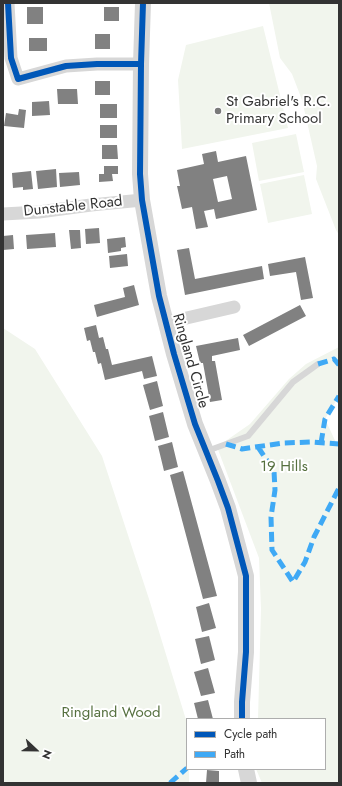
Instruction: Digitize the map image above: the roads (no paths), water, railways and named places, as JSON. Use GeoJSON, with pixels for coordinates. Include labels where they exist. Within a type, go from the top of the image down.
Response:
{"type":"FeatureCollection","features":[{"type":"Feature","properties":{"kind":"street"},"geometry":{"type":"LineString","coordinates":[[8,3],[11,58],[18,79],[66,66],[141,64]]}},
{"type":"Feature","properties":{"kind":"street","name":"Ringland Circle"},"geometry":{"type":"LineString","coordinates":[[143,3],[140,174],[142,200],[156,282],[165,323],[195,424],[228,508],[246,576],[246,652],[242,718]]}},
{"type":"Feature","properties":{"kind":"street","name":"Dunstable Road"},"geometry":{"type":"LineString","coordinates":[[3,214],[39,212],[142,200]]}},
{"type":"Feature","properties":{"kind":"street"},"geometry":{"type":"LineString","coordinates":[[165,323],[234,307]]}},
{"type":"Feature","properties":{"kind":"street"},"geometry":{"type":"LineString","coordinates":[[246,770],[249,783]]}},
{"type":"Feature","properties":{"kind":"lane"},"geometry":{"type":"LineString","coordinates":[[206,451],[248,436],[293,382],[318,364]]}},
{"type":"Feature","properties":{"kind":"place","name":"St Gabriel's R.C. Primary School"},"geometry":{"type":"Point","coordinates":[218,111]}},
{"type":"Feature","properties":{"kind":"park label","name":"19 Hills"},"geometry":{"type":"Point","coordinates":[284,467]}},
{"type":"Feature","properties":{"kind":"park label","name":"Ringland Wood"},"geometry":{"type":"Point","coordinates":[111,713]}}]}
